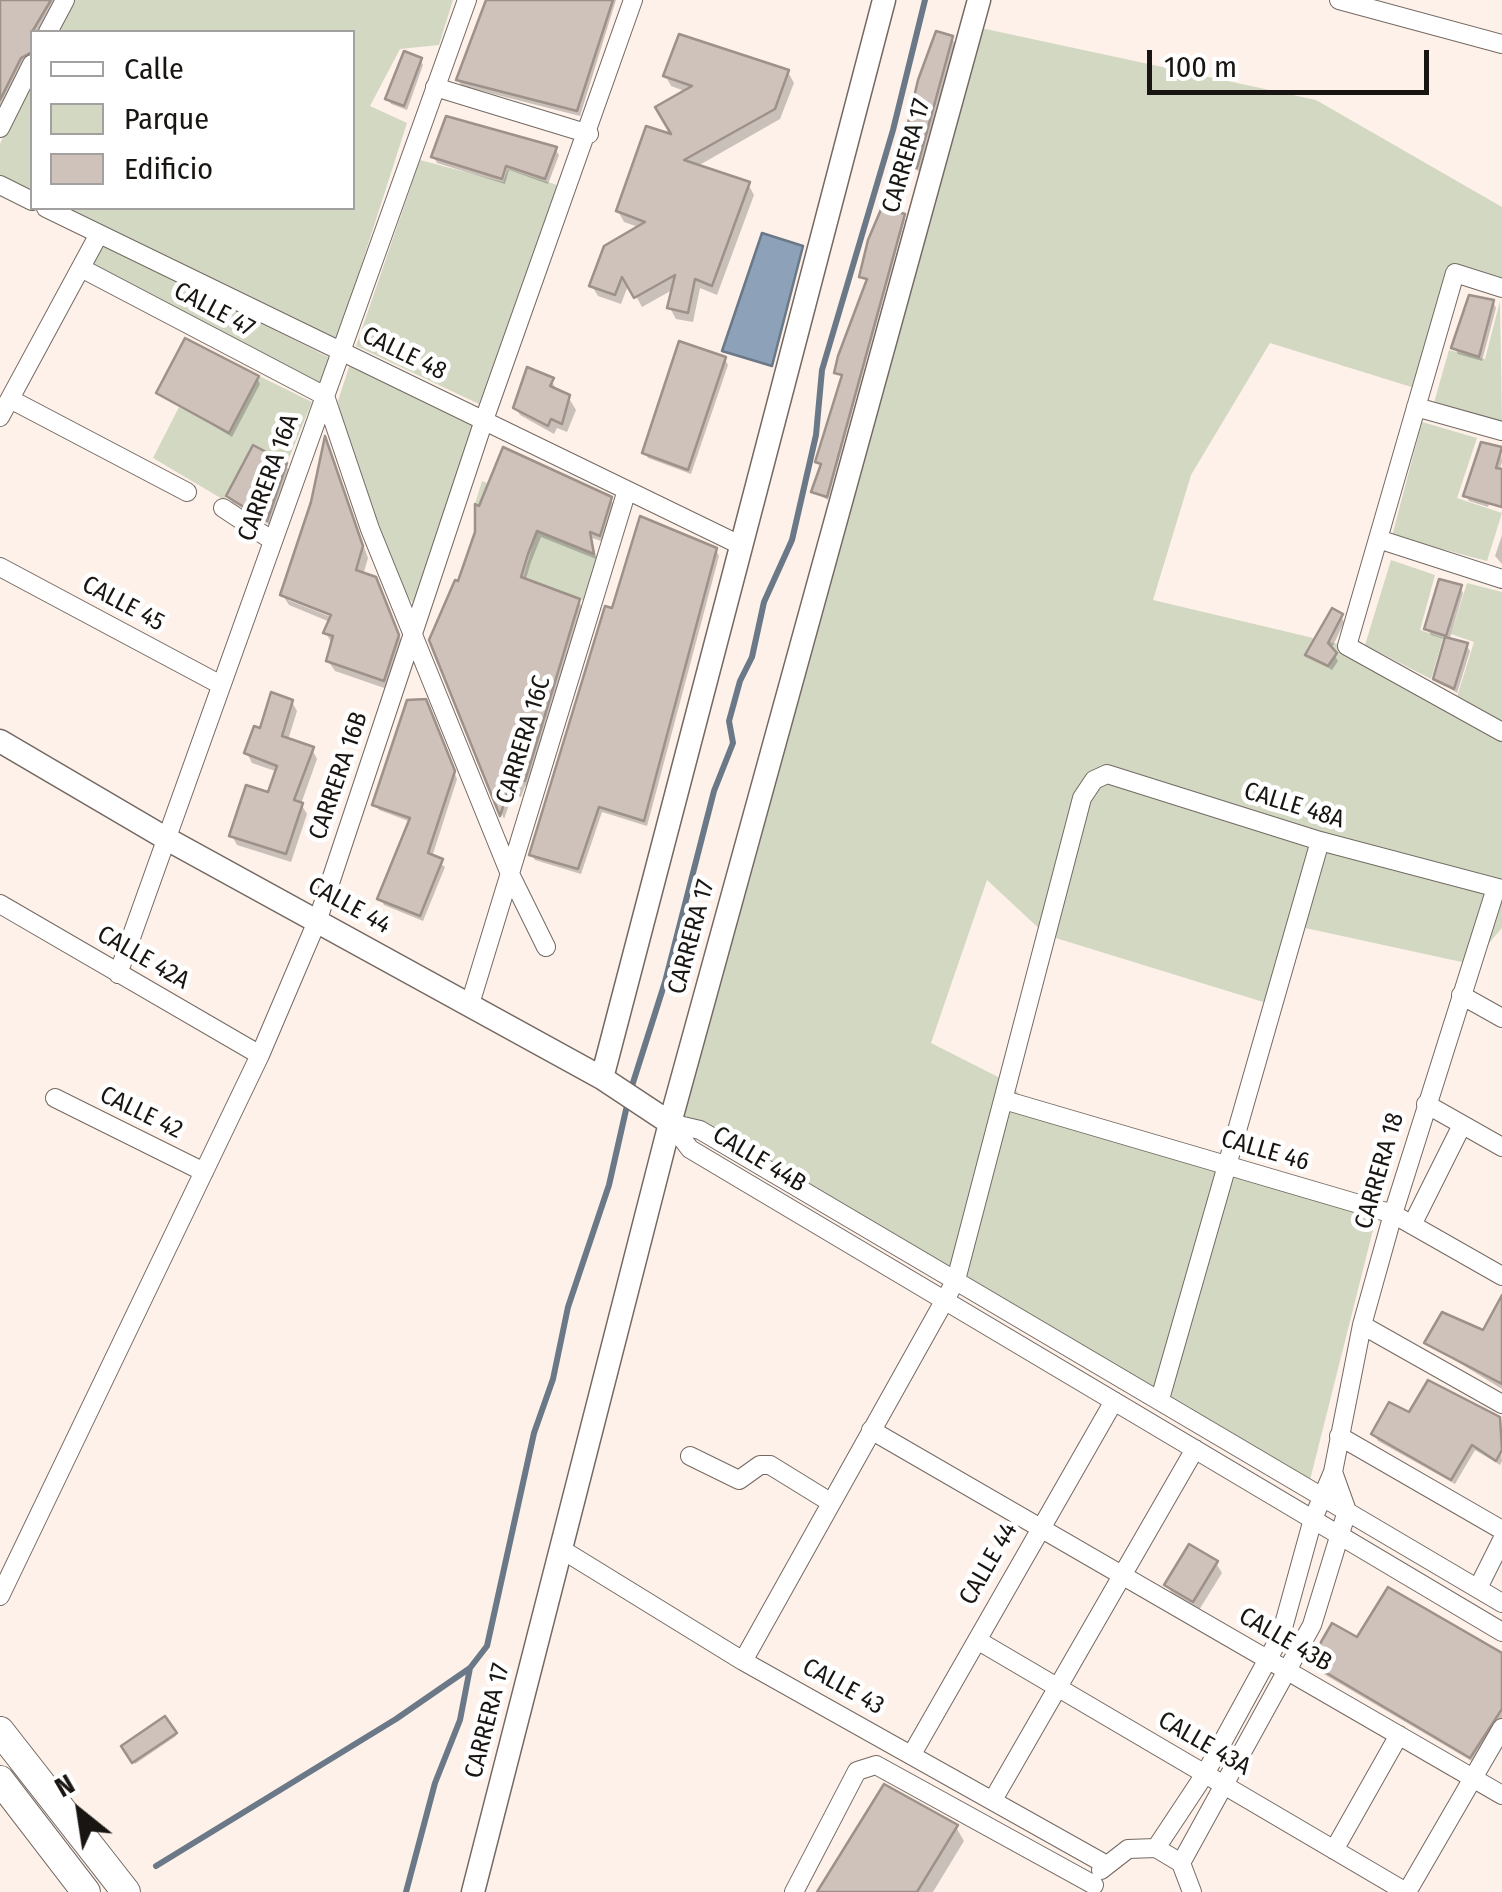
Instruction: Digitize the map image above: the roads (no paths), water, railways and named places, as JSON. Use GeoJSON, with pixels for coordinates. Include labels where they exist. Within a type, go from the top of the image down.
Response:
{"type":"FeatureCollection","features":[{"type":"Feature","properties":{"kind":"main road"},"geometry":{"type":"LineString","coordinates":[[0,1731],[126,1892]]}},
{"type":"Feature","properties":{"kind":"main road"},"geometry":{"type":"LineString","coordinates":[[0,1780],[74,1888]]}},
{"type":"Feature","properties":{"kind":"street"},"geometry":{"type":"LineString","coordinates":[[49,30],[64,0]]}},
{"type":"Feature","properties":{"kind":"street","name":"CARRERA 16A"},"geometry":{"type":"LineString","coordinates":[[118,974],[466,0]]}},
{"type":"Feature","properties":{"kind":"street","name":"CARRERA 16B"},"geometry":{"type":"LineString","coordinates":[[0,1596],[260,1055],[318,919],[484,420],[634,0]]}},
{"type":"Feature","properties":{"kind":"street","name":"CARRERA 17"},"geometry":{"type":"LineString","coordinates":[[606,1080],[740,545],[884,0]]}},
{"type":"Feature","properties":{"kind":"street","name":"CARRERA 17"},"geometry":{"type":"LineString","coordinates":[[472,1892],[670,1123],[979,0]]}},
{"type":"Feature","properties":{"kind":"street"},"geometry":{"type":"LineString","coordinates":[[1339,0],[1502,44]]}},
{"type":"Feature","properties":{"kind":"street"},"geometry":{"type":"LineString","coordinates":[[0,128],[30,68]]}},
{"type":"Feature","properties":{"kind":"street"},"geometry":{"type":"LineString","coordinates":[[436,86],[589,134]]}},
{"type":"Feature","properties":{"kind":"street"},"geometry":{"type":"LineString","coordinates":[[0,185],[30,200]]}},
{"type":"Feature","properties":{"kind":"street","name":"CALLE 48"},"geometry":{"type":"LineString","coordinates":[[50,210],[740,545]]}},
{"type":"Feature","properties":{"kind":"street"},"geometry":{"type":"LineString","coordinates":[[0,417],[99,234]]}},
{"type":"Feature","properties":{"kind":"street","name":"CALLE 47"},"geometry":{"type":"LineString","coordinates":[[81,268],[325,396]]}},
{"type":"Feature","properties":{"kind":"street"},"geometry":{"type":"LineString","coordinates":[[1502,288],[1454,273],[1346,646],[1502,732]]}},
{"type":"Feature","properties":{"kind":"street"},"geometry":{"type":"LineString","coordinates":[[325,396],[341,455],[510,874],[546,947]]}},
{"type":"Feature","properties":{"kind":"street"},"geometry":{"type":"LineString","coordinates":[[10,399],[187,492]]}},
{"type":"Feature","properties":{"kind":"street"},"geometry":{"type":"LineString","coordinates":[[1416,407],[1502,431]]}},
{"type":"Feature","properties":{"kind":"street","name":"CARRERA 16C"},"geometry":{"type":"LineString","coordinates":[[470,1004],[627,490]]}},
{"type":"Feature","properties":{"kind":"street"},"geometry":{"type":"LineString","coordinates":[[223,508],[273,542]]}},
{"type":"Feature","properties":{"kind":"street"},"geometry":{"type":"LineString","coordinates":[[1378,539],[1502,579]]}},
{"type":"Feature","properties":{"kind":"street","name":"CALLE 45"},"geometry":{"type":"LineString","coordinates":[[0,567],[222,685]]}},
{"type":"Feature","properties":{"kind":"street","name":"CALLE 44"},"geometry":{"type":"LineString","coordinates":[[0,741],[166,838],[606,1080],[670,1123]]}},
{"type":"Feature","properties":{"kind":"street","name":"CALLE 48A"},"geometry":{"type":"LineString","coordinates":[[1004,1100],[1082,798],[1094,780],[1108,774],[1320,840],[1499,889]]}},
{"type":"Feature","properties":{"kind":"street"},"geometry":{"type":"LineString","coordinates":[[488,816],[524,827]]}},
{"type":"Feature","properties":{"kind":"street"},"geometry":{"type":"LineString","coordinates":[[1160,1399],[1320,840]]}},
{"type":"Feature","properties":{"kind":"street","name":"CARRERA 18"},"geometry":{"type":"LineString","coordinates":[[1156,1848],[1205,1774],[1270,1660],[1299,1578],[1321,1496],[1333,1472],[1362,1324],[1393,1214],[1461,995],[1499,889]]}},
{"type":"Feature","properties":{"kind":"street","name":"CALLE 42A"},"geometry":{"type":"LineString","coordinates":[[0,904],[260,1055]]}},
{"type":"Feature","properties":{"kind":"street"},"geometry":{"type":"LineString","coordinates":[[1461,995],[1502,1018]]}},
{"type":"Feature","properties":{"kind":"street","name":"CALLE 42"},"geometry":{"type":"LineString","coordinates":[[55,1098],[204,1172]]}},
{"type":"Feature","properties":{"kind":"street"},"geometry":{"type":"LineString","coordinates":[[743,1661],[956,1280],[1004,1100]]}},
{"type":"Feature","properties":{"kind":"street","name":"CALLE 46"},"geometry":{"type":"LineString","coordinates":[[1004,1100],[1393,1214],[1502,1276]]}},
{"type":"Feature","properties":{"kind":"street"},"geometry":{"type":"LineString","coordinates":[[1426,1104],[1502,1147]]}},
{"type":"Feature","properties":{"kind":"street","name":"CALLE 44B"},"geometry":{"type":"LineString","coordinates":[[670,1123],[700,1130],[1502,1603]]}},
{"type":"Feature","properties":{"kind":"street","name":"CALLE 44B"},"geometry":{"type":"LineString","coordinates":[[670,1123],[690,1149],[1502,1632]]}},
{"type":"Feature","properties":{"kind":"street"},"geometry":{"type":"LineString","coordinates":[[1412,1225],[1462,1125]]}},
{"type":"Feature","properties":{"kind":"street"},"geometry":{"type":"LineString","coordinates":[[724,1169],[734,1150]]}},
{"type":"Feature","properties":{"kind":"street"},"geometry":{"type":"LineString","coordinates":[[1362,1324],[1502,1404]]}},
{"type":"Feature","properties":{"kind":"street","name":"CALLE 44"},"geometry":{"type":"LineString","coordinates":[[912,1754],[1114,1401]]}},
{"type":"Feature","properties":{"kind":"street","name":"CALLE 43B"},"geometry":{"type":"LineString","coordinates":[[871,1430],[1502,1795]]}},
{"type":"Feature","properties":{"kind":"street"},"geometry":{"type":"LineString","coordinates":[[1340,1436],[1502,1530]]}},
{"type":"Feature","properties":{"kind":"street"},"geometry":{"type":"LineString","coordinates":[[994,1798],[1195,1449]]}},
{"type":"Feature","properties":{"kind":"street"},"geometry":{"type":"LineString","coordinates":[[690,1456],[740,1480],[760,1465],[770,1465],[830,1502]]}},
{"type":"Feature","properties":{"kind":"street"},"geometry":{"type":"LineString","coordinates":[[1181,1863],[1312,1625],[1347,1511],[1333,1472]]}},
{"type":"Feature","properties":{"kind":"street"},"geometry":{"type":"LineString","coordinates":[[1478,1588],[1502,1540]]}},
{"type":"Feature","properties":{"kind":"street","name":"CALLE 43"},"geometry":{"type":"LineString","coordinates":[[561,1549],[743,1661],[994,1798],[1105,1864]]}},
{"type":"Feature","properties":{"kind":"street","name":"CALLE 43A"},"geometry":{"type":"LineString","coordinates":[[977,1640],[1406,1892]]}},
{"type":"Feature","properties":{"kind":"street"},"geometry":{"type":"LineString","coordinates":[[1406,1892],[1502,1728]]}},
{"type":"Feature","properties":{"kind":"street"},"geometry":{"type":"LineString","coordinates":[[1334,1850],[1399,1735]]}},
{"type":"Feature","properties":{"kind":"street"},"geometry":{"type":"LineString","coordinates":[[794,1892],[858,1772],[876,1765],[1094,1889],[1105,1864],[1128,1848],[1156,1848],[1181,1863],[1192,1892]]}},
{"type":"Feature","properties":{"kind":"water"},"geometry":{"type":"Polygon","coordinates":[[[762,233],[803,246],[772,366],[722,351],[762,233]]]}},
{"type":"Feature","properties":{"kind":"waterway"},"geometry":{"type":"LineString","coordinates":[[631,1089],[665,982],[714,791],[733,743],[729,721],[740,681],[752,657],[764,602],[792,540],[816,435],[822,370],[893,130],[925,0]]}},
{"type":"Feature","properties":{"kind":"waterway"},"geometry":{"type":"LineString","coordinates":[[156,1866],[396,1719],[470,1668],[487,1646],[534,1433],[553,1379],[568,1307],[609,1185],[628,1101]]}},
{"type":"Feature","properties":{"kind":"waterway"},"geometry":{"type":"LineString","coordinates":[[406,1892],[435,1783],[460,1720],[470,1668]]}}]}
